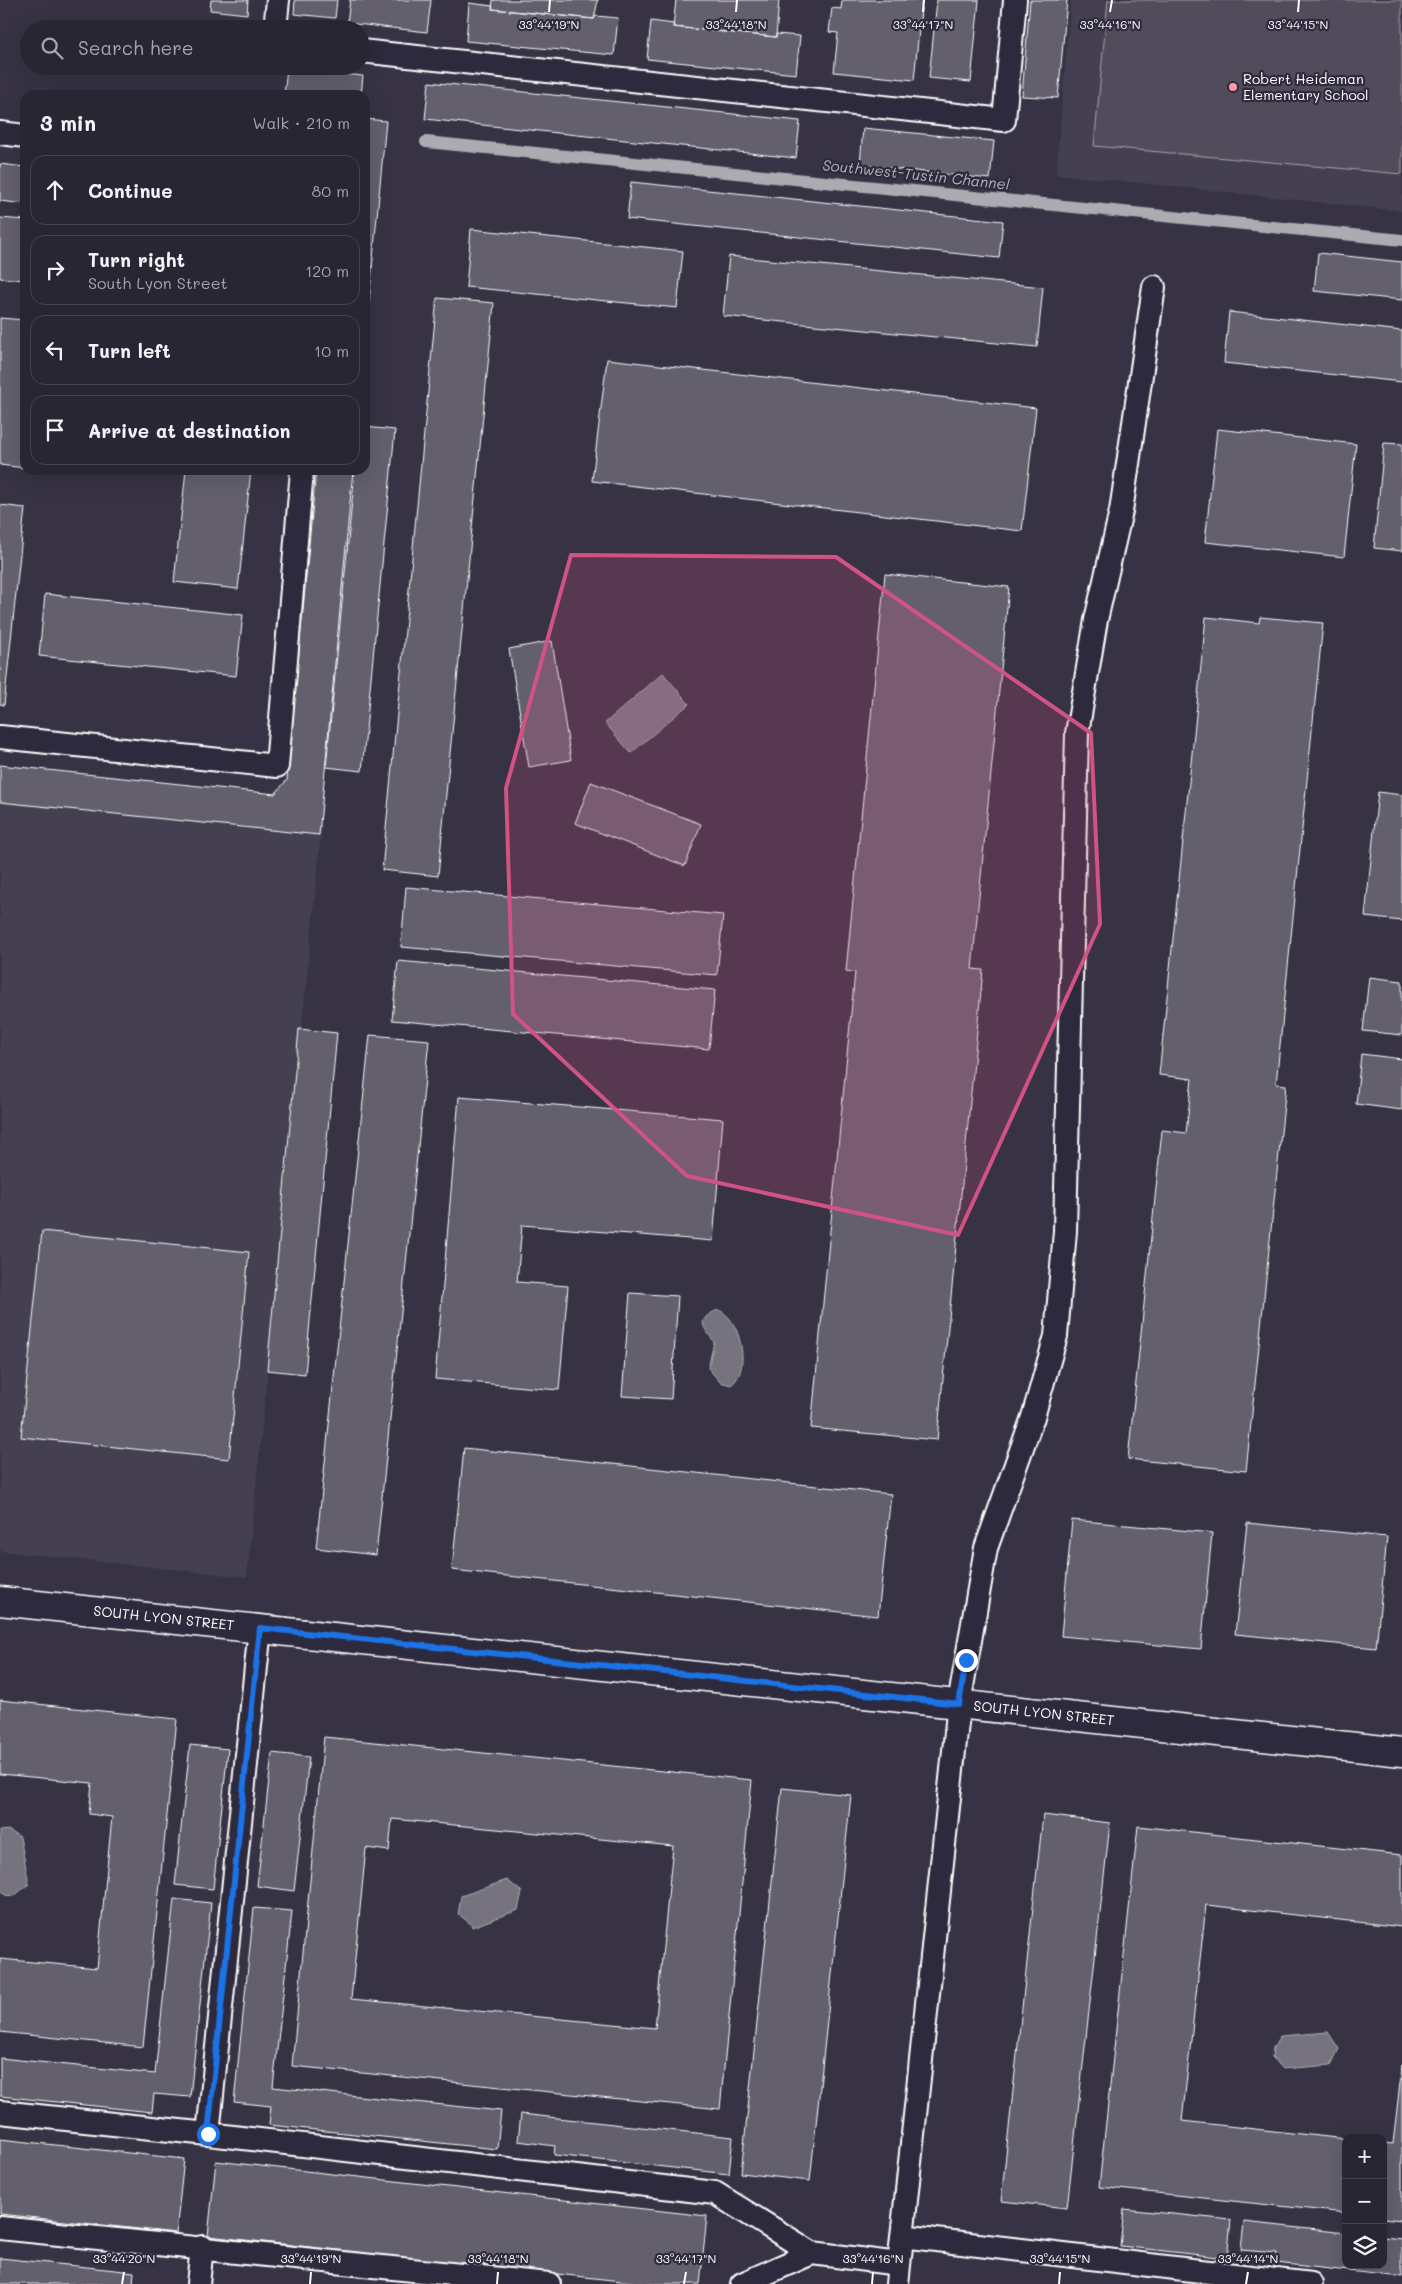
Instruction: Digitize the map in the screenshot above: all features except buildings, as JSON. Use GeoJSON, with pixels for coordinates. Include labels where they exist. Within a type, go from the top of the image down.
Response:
{"type":"FeatureCollection","features":[{"type":"Feature","properties":{"kind":"street","name":"SOUTH LYON STREET"},"geometry":{"type":"LineString","coordinates":[[0,1601],[1402,1752]]}},
{"type":"Feature","properties":{"kind":"lane"},"geometry":{"type":"LineString","coordinates":[[276,20],[278,0]]}},
{"type":"Feature","properties":{"kind":"lane"},"geometry":{"type":"LineString","coordinates":[[370,52],[1004,120],[1015,0]]}},
{"type":"Feature","properties":{"kind":"lane"},"geometry":{"type":"LineString","coordinates":[[0,133],[20,135]]}},
{"type":"Feature","properties":{"kind":"lane"},"geometry":{"type":"LineString","coordinates":[[0,2112],[208,2134],[715,2193],[812,2253],[898,2274],[959,1704],[986,1548],[1033,1418],[1056,1336],[1065,1231],[1077,733],[1096,620],[1121,511],[1154,287]]}},
{"type":"Feature","properties":{"kind":"lane"},"geometry":{"type":"LineString","coordinates":[[0,737],[277,766],[302,475]]}},
{"type":"Feature","properties":{"kind":"lane"},"geometry":{"type":"LineString","coordinates":[[208,2134],[260,1628]]}},
{"type":"Feature","properties":{"kind":"lane"},"geometry":{"type":"LineString","coordinates":[[0,2228],[202,2247],[549,2284]]}},
{"type":"Feature","properties":{"kind":"lane"},"geometry":{"type":"LineString","coordinates":[[902,2236],[1312,2284]]}},
{"type":"Feature","properties":{"kind":"lane"},"geometry":{"type":"LineString","coordinates":[[198,2284],[202,2247]]}},
{"type":"Feature","properties":{"kind":"lane"},"geometry":{"type":"LineString","coordinates":[[742,2284],[812,2253]]}},
{"type":"Feature","properties":{"kind":"highlighted area"},"geometry":{"type":"Polygon","coordinates":[[[571,555],[836,557],[1091,733],[1100,924],[958,1235],[687,1176],[513,1014],[506,788],[571,555]]]}},
{"type":"Feature","properties":{"kind":"shaded area","name":"Robert Heideman Elementary School"},"geometry":{"type":"Polygon","coordinates":[[[1071,0],[1402,0],[1402,211],[1056,174],[1071,0]]]}},
{"type":"Feature","properties":{"kind":"shaded area","name":"Robert Heideman Elementary School"},"geometry":{"type":"Polygon","coordinates":[[[1108,0],[1402,0],[1402,174],[1094,146],[1108,0]]]}},
{"type":"Feature","properties":{"kind":"shaded area"},"geometry":{"type":"Polygon","coordinates":[[[663,673],[689,704],[631,753],[605,723],[663,673]]]}},
{"type":"Feature","properties":{"kind":"shaded area"},"geometry":{"type":"Polygon","coordinates":[[[0,791],[322,825],[247,1577],[0,1551],[0,791]]]}},
{"type":"Feature","properties":{"kind":"shaded area"},"geometry":{"type":"Polygon","coordinates":[[[718,1310],[725,1314],[732,1322],[741,1344],[741,1368],[738,1378],[731,1385],[720,1382],[708,1368],[714,1342],[703,1324],[706,1317],[718,1310]]]}},
{"type":"Feature","properties":{"kind":"shaded area"},"geometry":{"type":"Polygon","coordinates":[[[8,1830],[20,1837],[29,1884],[14,1896],[5,1895],[0,1890],[0,1831],[8,1830]]]}},
{"type":"Feature","properties":{"kind":"shaded area"},"geometry":{"type":"Polygon","coordinates":[[[507,1880],[522,1892],[518,1910],[472,1927],[471,1924],[458,1914],[461,1896],[507,1880]]]}},
{"type":"Feature","properties":{"kind":"shaded area"},"geometry":{"type":"Polygon","coordinates":[[[1328,2032],[1339,2049],[1331,2065],[1283,2069],[1272,2057],[1273,2047],[1280,2036],[1328,2032]]]}},
{"type":"Feature","properties":{"kind":"waterway","name":"Southwest-Tustin Channel"},"geometry":{"type":"LineString","coordinates":[[426,142],[1402,240]]}},
{"type":"Feature","properties":{"kind":"place","name":"Robert Heideman Elementary School"},"geometry":{"type":"Point","coordinates":[1233,87]}},
{"type":"Feature","properties":{"kind":"route"},"geometry":{"type":"LineString","coordinates":[[208,2134],[260,1628],[959,1704],[966,1660]]}}]}
